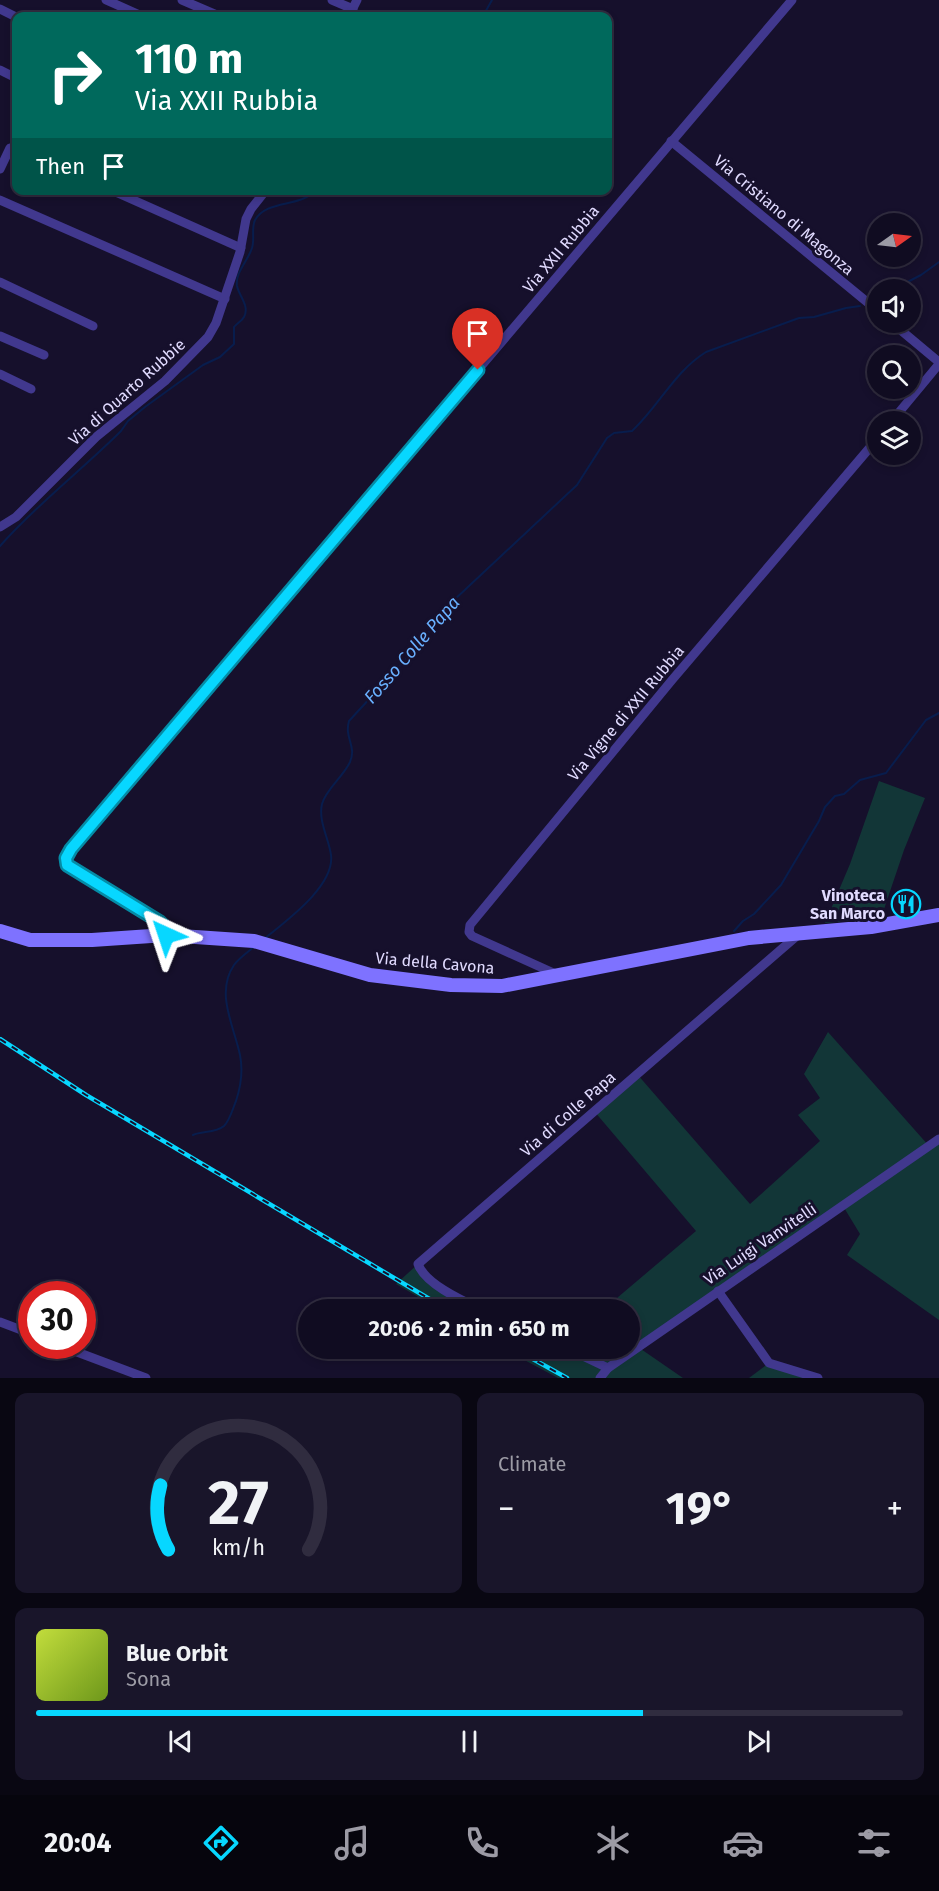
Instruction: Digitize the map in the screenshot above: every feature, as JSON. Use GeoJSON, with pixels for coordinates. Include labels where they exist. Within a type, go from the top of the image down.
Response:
{"type":"FeatureCollection","features":[{"type":"Feature","properties":{"kind":"main road","name":"Via della Cavona"},"geometry":{"type":"LineString","coordinates":[[0,931],[30,940],[67,941],[166,935],[260,942],[370,975],[452,985],[502,986],[749,938],[871,927],[939,915]]}},
{"type":"Feature","properties":{"kind":"street"},"geometry":{"type":"LineString","coordinates":[[106,0],[133,12]]}},
{"type":"Feature","properties":{"kind":"street"},"geometry":{"type":"LineString","coordinates":[[182,0],[210,12]]}},
{"type":"Feature","properties":{"kind":"street"},"geometry":{"type":"LineString","coordinates":[[332,0],[353,8]]}},
{"type":"Feature","properties":{"kind":"street","name":"Via XXII Rubbia"},"geometry":{"type":"LineString","coordinates":[[166,935],[165,927],[160,922],[67,865],[66,858],[71,849],[792,0]]}},
{"type":"Feature","properties":{"kind":"street","name":"Via Cristiano di Magonza"},"geometry":{"type":"LineString","coordinates":[[671,141],[867,302]]}},
{"type":"Feature","properties":{"kind":"street"},"geometry":{"type":"LineString","coordinates":[[0,169],[12,151]]}},
{"type":"Feature","properties":{"kind":"street"},"geometry":{"type":"LineString","coordinates":[[122,195],[241,248]]}},
{"type":"Feature","properties":{"kind":"street","name":"Via di Quarto Rubbie"},"geometry":{"type":"LineString","coordinates":[[0,527],[16,517],[96,437],[159,387],[202,344],[215,326],[225,298],[241,248],[248,214],[262,195]]}},
{"type":"Feature","properties":{"kind":"street"},"geometry":{"type":"LineString","coordinates":[[0,200],[225,298]]}},
{"type":"Feature","properties":{"kind":"street"},"geometry":{"type":"LineString","coordinates":[[0,282],[93,326]]}},
{"type":"Feature","properties":{"kind":"street"},"geometry":{"type":"LineString","coordinates":[[900,411],[939,363],[904,333]]}},
{"type":"Feature","properties":{"kind":"street"},"geometry":{"type":"LineString","coordinates":[[0,336],[44,356]]}},
{"type":"Feature","properties":{"kind":"street"},"geometry":{"type":"LineString","coordinates":[[0,374],[31,389]]}},
{"type":"Feature","properties":{"kind":"street","name":"Via Vigne di XXII Rubbia"},"geometry":{"type":"LineString","coordinates":[[560,976],[472,936],[469,932],[470,925],[672,680],[867,451]]}},
{"type":"Feature","properties":{"kind":"street","name":"Via di Colle Papa"},"geometry":{"type":"LineString","coordinates":[[459,1299],[449,1294],[422,1272],[418,1264],[799,934]]}},
{"type":"Feature","properties":{"kind":"street","name":"Via Luigi Vanvitelli"},"geometry":{"type":"LineString","coordinates":[[600,1378],[608,1368],[939,1139]]}},
{"type":"Feature","properties":{"kind":"street"},"geometry":{"type":"LineString","coordinates":[[718,1291],[769,1363],[818,1378]]}},
{"type":"Feature","properties":{"kind":"street"},"geometry":{"type":"LineString","coordinates":[[0,1322],[18,1329]]}},
{"type":"Feature","properties":{"kind":"street"},"geometry":{"type":"LineString","coordinates":[[96,1359],[146,1378]]}},
{"type":"Feature","properties":{"kind":"street"},"geometry":{"type":"LineString","coordinates":[[589,1359],[608,1368]]}},
{"type":"Feature","properties":{"kind":"green space"},"geometry":{"type":"Polygon","coordinates":[[[879,781],[925,798],[904,850],[881,918],[825,923],[850,864],[879,781]]]}},
{"type":"Feature","properties":{"kind":"green space"},"geometry":{"type":"Polygon","coordinates":[[[828,1032],[929,1146],[939,1139],[939,1320],[847,1255],[860,1234],[843,1206],[640,1346],[640,1299],[616,1299],[696,1231],[594,1111],[637,1074],[750,1204],[820,1141],[798,1115],[820,1098],[804,1074],[828,1032]]]}},
{"type":"Feature","properties":{"kind":"green space"},"geometry":{"type":"Polygon","coordinates":[[[418,1264],[449,1294],[460,1299],[422,1299],[396,1284],[418,1264]]]}},
{"type":"Feature","properties":{"kind":"green space"},"geometry":{"type":"Polygon","coordinates":[[[640,1348],[683,1378],[558,1378],[523,1359],[640,1359],[640,1348]]]}},
{"type":"Feature","properties":{"kind":"green space"},"geometry":{"type":"Polygon","coordinates":[[[769,1363],[818,1378],[749,1378],[769,1363]]]}},
{"type":"Feature","properties":{"kind":"waterway"},"geometry":{"type":"LineString","coordinates":[[485,12],[492,0]]}},
{"type":"Feature","properties":{"kind":"waterway"},"geometry":{"type":"LineString","coordinates":[[0,546],[121,431],[128,421],[203,365],[220,357],[234,344],[234,327],[246,313],[237,281],[252,248],[255,220],[267,209],[310,195]]}},
{"type":"Feature","properties":{"kind":"waterway","name":"Fosso Colle Papa"},"geometry":{"type":"LineString","coordinates":[[913,279],[939,262]]}},
{"type":"Feature","properties":{"kind":"waterway","name":"Fosso Colle Papa"},"geometry":{"type":"LineString","coordinates":[[264,939],[307,902],[325,879],[330,867],[331,855],[321,810],[327,793],[343,773],[352,756],[348,732],[349,721],[418,646],[453,601],[577,485],[607,438],[614,433],[632,431],[685,369],[706,352],[799,318],[814,317],[860,306]]}},
{"type":"Feature","properties":{"kind":"waterway"},"geometry":{"type":"LineString","coordinates":[[734,931],[754,914],[781,885],[825,807],[835,796],[844,794],[860,780],[886,773],[926,720],[939,713]]}},
{"type":"Feature","properties":{"kind":"waterway","name":"Fosso Colle Papa"},"geometry":{"type":"LineString","coordinates":[[193,1135],[217,1130],[224,1126],[236,1101],[241,1078],[241,1061],[228,1010],[226,987],[234,965],[255,946]]}},
{"type":"Feature","properties":{"kind":"railway"},"geometry":{"type":"LineString","coordinates":[[0,1039],[86,1095],[429,1299]]}},
{"type":"Feature","properties":{"kind":"railway"},"geometry":{"type":"LineString","coordinates":[[533,1359],[567,1378]]}},
{"type":"Feature","properties":{"kind":"place","name":"Vinoteca San Marco"},"geometry":{"type":"Point","coordinates":[906,904]}},
{"type":"Feature","properties":{"kind":"route"},"geometry":{"type":"LineString","coordinates":[[166,935],[165,927],[160,922],[67,865],[66,858],[71,849],[478,370]]}}]}
